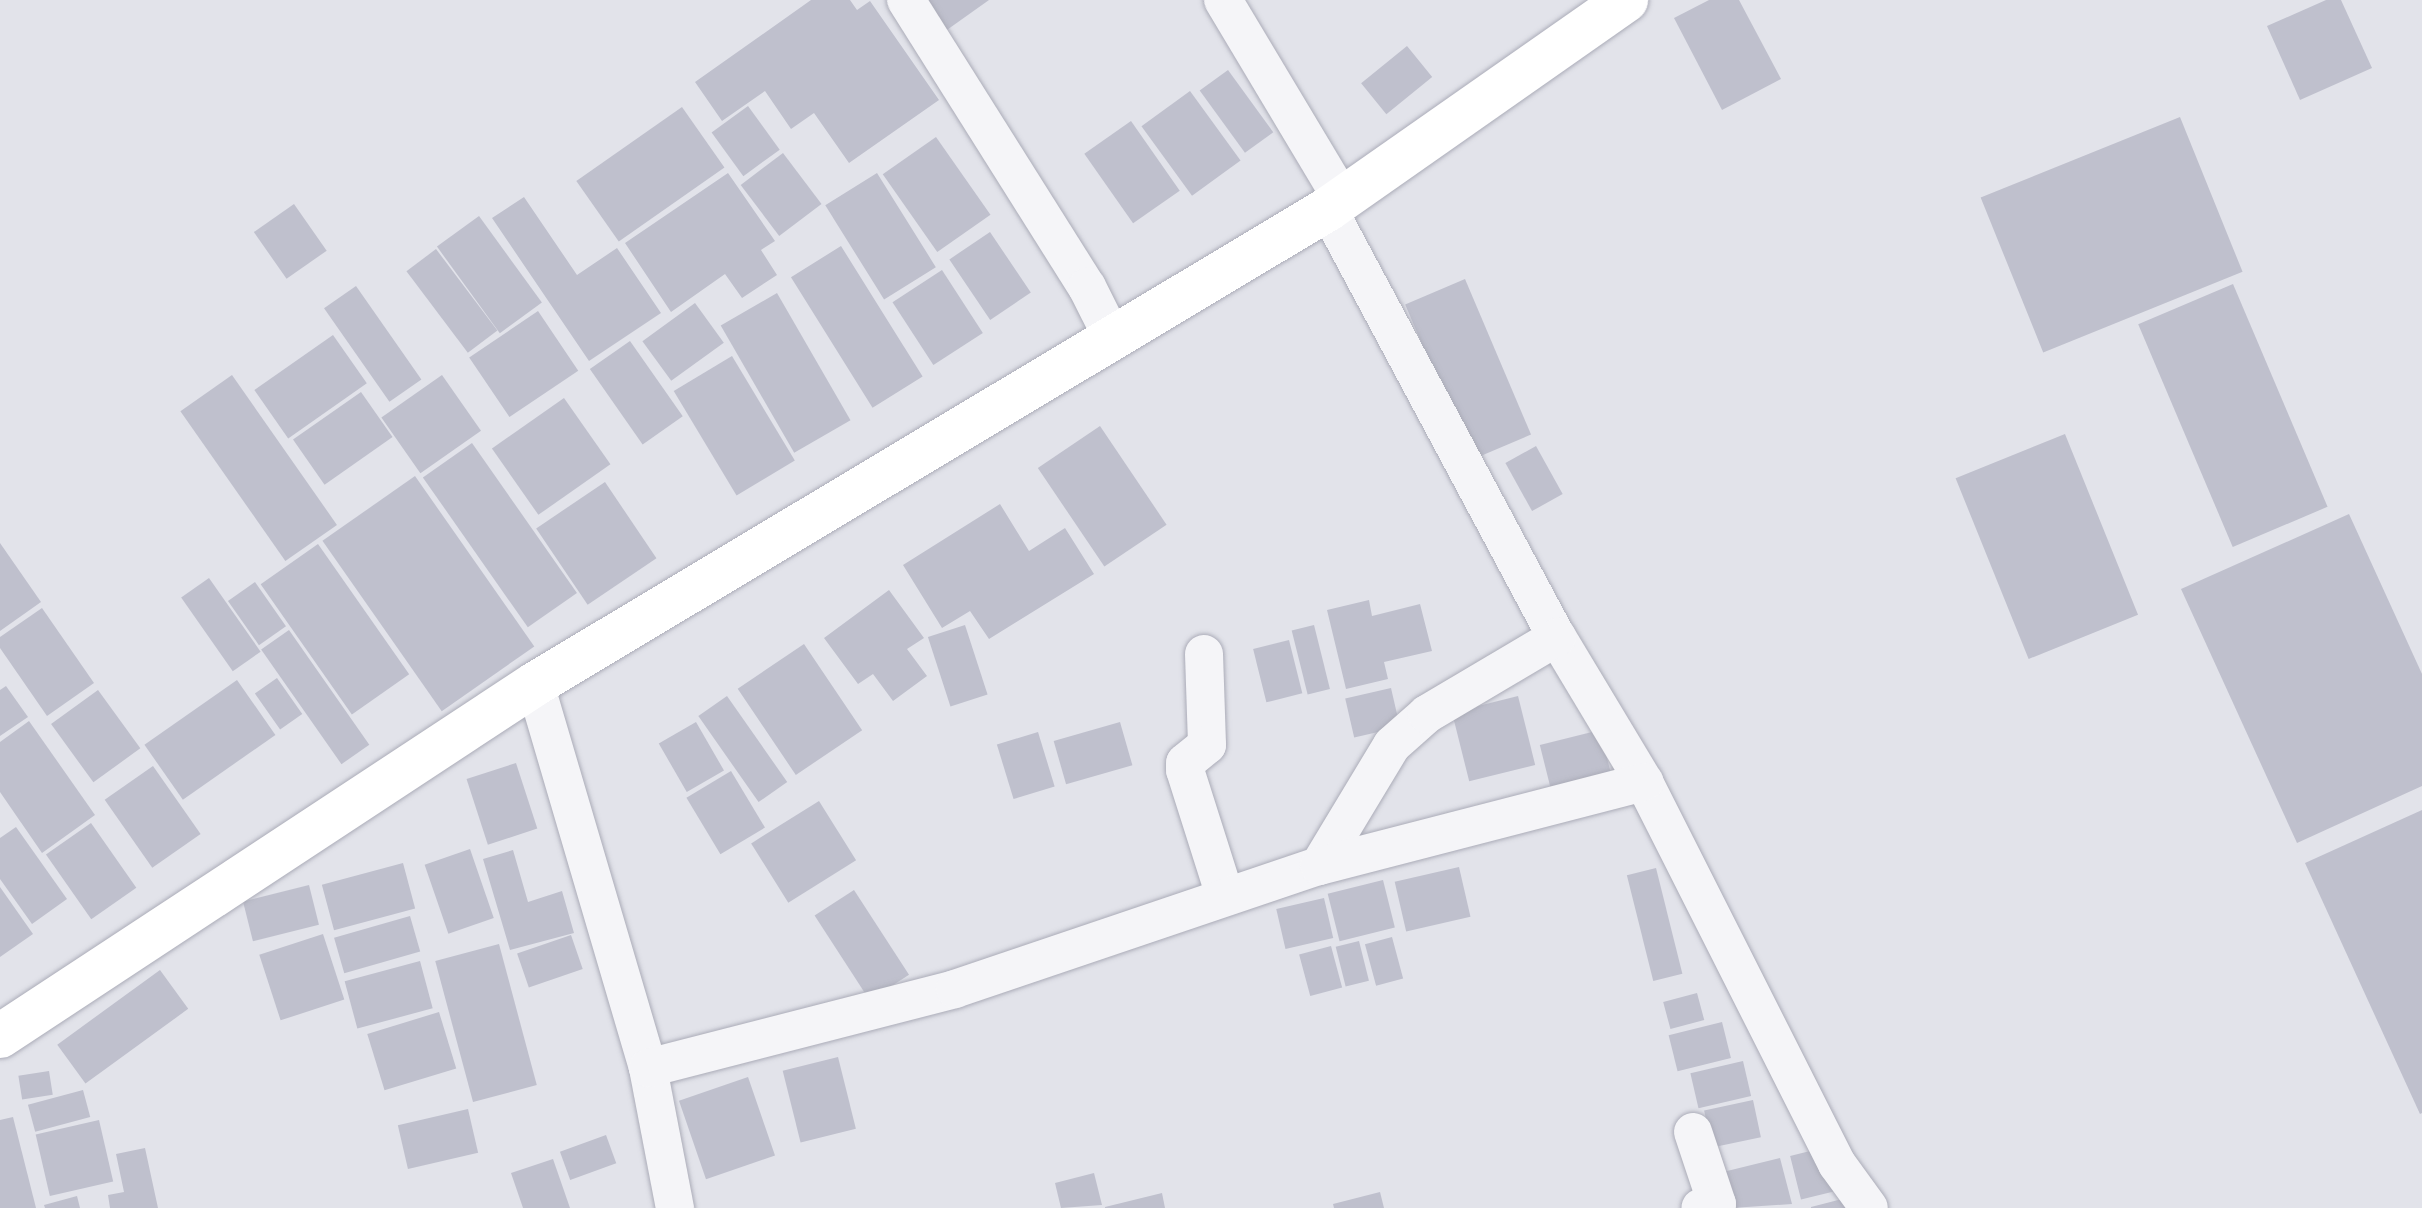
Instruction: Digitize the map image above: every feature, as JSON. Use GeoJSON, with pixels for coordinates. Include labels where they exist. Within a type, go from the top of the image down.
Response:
{"type":"FeatureCollection","features":[{"type":"Feature","properties":{"kind":"main road"},"geometry":{"type":"LineString","coordinates":[[0,1036],[535,684],[1111,335],[1335,204],[1626,0]]}},
{"type":"Feature","properties":{"kind":"street"},"geometry":{"type":"LineString","coordinates":[[906,0],[1087,287],[1111,335]]}},
{"type":"Feature","properties":{"kind":"street"},"geometry":{"type":"LineString","coordinates":[[1223,0],[1335,204],[1557,637],[1644,782],[1837,1164],[1869,1208]]}},
{"type":"Feature","properties":{"kind":"street"},"geometry":{"type":"LineString","coordinates":[[1319,866],[1392,745],[1427,714],[1557,637]]}},
{"type":"Feature","properties":{"kind":"street"},"geometry":{"type":"LineString","coordinates":[[1204,654],[1207,745],[1185,763],[1185,770],[1225,896]]}},
{"type":"Feature","properties":{"kind":"street"},"geometry":{"type":"LineString","coordinates":[[535,684],[648,1068],[675,1208]]}},
{"type":"Feature","properties":{"kind":"street"},"geometry":{"type":"LineString","coordinates":[[648,1068],[955,989],[1319,866],[1644,782]]}},
{"type":"Feature","properties":{"kind":"street"},"geometry":{"type":"LineString","coordinates":[[1693,1132],[1711,1207]]}},
{"type":"Feature","properties":{"kind":"building"},"geometry":{"type":"Polygon","coordinates":[[[811,0],[850,0],[857,10],[870,1],[939,100],[849,163],[814,113],[791,129],[765,91],[722,121],[695,82],[811,0]]]}},
{"type":"Feature","properties":{"kind":"building"},"geometry":{"type":"Polygon","coordinates":[[[922,0],[989,0],[944,32],[922,0]]]}},
{"type":"Feature","properties":{"kind":"building"},"geometry":{"type":"Polygon","coordinates":[[[1709,0],[1739,0],[1781,79],[1722,110],[1674,18],[1709,0]]]}},
{"type":"Feature","properties":{"kind":"building"},"geometry":{"type":"Polygon","coordinates":[[[2326,0],[2341,0],[2372,68],[2300,100],[2267,26],[2326,0]]]}},
{"type":"Feature","properties":{"kind":"building"},"geometry":{"type":"Polygon","coordinates":[[[1407,46],[1432,77],[1386,114],[1361,83],[1407,46]]]}},
{"type":"Feature","properties":{"kind":"building"},"geometry":{"type":"Polygon","coordinates":[[[1228,70],[1273,132],[1245,153],[1200,91],[1228,70]]]}},
{"type":"Feature","properties":{"kind":"building"},"geometry":{"type":"Polygon","coordinates":[[[1190,91],[1241,161],[1192,196],[1141,126],[1190,91]]]}},
{"type":"Feature","properties":{"kind":"building"},"geometry":{"type":"Polygon","coordinates":[[[748,106],[780,150],[743,176],[712,132],[748,106]]]}},
{"type":"Feature","properties":{"kind":"building"},"geometry":{"type":"Polygon","coordinates":[[[682,107],[724,168],[619,242],[576,181],[682,107]]]}},
{"type":"Feature","properties":{"kind":"building"},"geometry":{"type":"Polygon","coordinates":[[[2180,117],[2243,272],[2043,352],[1981,198],[2180,117]]]}},
{"type":"Feature","properties":{"kind":"building"},"geometry":{"type":"Polygon","coordinates":[[[1131,121],[1180,191],[1133,223],[1084,154],[1131,121]]]}},
{"type":"Feature","properties":{"kind":"building"},"geometry":{"type":"Polygon","coordinates":[[[936,137],[990,215],[937,252],[883,174],[936,137]]]}},
{"type":"Feature","properties":{"kind":"building"},"geometry":{"type":"Polygon","coordinates":[[[783,153],[822,204],[779,236],[741,185],[783,153]]]}},
{"type":"Feature","properties":{"kind":"building"},"geometry":{"type":"Polygon","coordinates":[[[728,173],[775,241],[761,250],[777,275],[742,298],[725,274],[671,312],[625,243],[728,173]]]}},
{"type":"Feature","properties":{"kind":"building"},"geometry":{"type":"Polygon","coordinates":[[[877,173],[936,267],[884,299],[825,205],[877,173]]]}},
{"type":"Feature","properties":{"kind":"building"},"geometry":{"type":"Polygon","coordinates":[[[524,197],[577,275],[617,248],[661,313],[589,361],[492,218],[524,197]]]}},
{"type":"Feature","properties":{"kind":"building"},"geometry":{"type":"Polygon","coordinates":[[[294,204],[327,251],[287,279],[254,232],[294,204]]]}},
{"type":"Feature","properties":{"kind":"building"},"geometry":{"type":"Polygon","coordinates":[[[479,216],[542,303],[500,333],[437,247],[479,216]]]}},
{"type":"Feature","properties":{"kind":"building"},"geometry":{"type":"Polygon","coordinates":[[[990,232],[1031,293],[990,320],[949,259],[990,232]]]}},
{"type":"Feature","properties":{"kind":"building"},"geometry":{"type":"Polygon","coordinates":[[[841,246],[923,377],[873,408],[791,277],[841,246]]]}},
{"type":"Feature","properties":{"kind":"building"},"geometry":{"type":"Polygon","coordinates":[[[436,249],[497,330],[468,353],[406,271],[436,249]]]}},
{"type":"Feature","properties":{"kind":"building"},"geometry":{"type":"Polygon","coordinates":[[[942,270],[983,333],[933,365],[893,302],[942,270]]]}},
{"type":"Feature","properties":{"kind":"building"},"geometry":{"type":"Polygon","coordinates":[[[1465,279],[1531,435],[1471,460],[1405,304],[1465,279]]]}},
{"type":"Feature","properties":{"kind":"building"},"geometry":{"type":"Polygon","coordinates":[[[2233,284],[2328,507],[2233,547],[2138,324],[2233,284]]]}},
{"type":"Feature","properties":{"kind":"building"},"geometry":{"type":"Polygon","coordinates":[[[356,286],[421,379],[389,402],[324,308],[356,286]]]}},
{"type":"Feature","properties":{"kind":"building"},"geometry":{"type":"Polygon","coordinates":[[[777,293],[850,420],[794,453],[721,326],[777,293]]]}},
{"type":"Feature","properties":{"kind":"building"},"geometry":{"type":"Polygon","coordinates":[[[695,303],[724,343],[671,381],[642,341],[695,303]]]}},
{"type":"Feature","properties":{"kind":"building"},"geometry":{"type":"Polygon","coordinates":[[[538,311],[578,371],[509,417],[469,357],[538,311]]]}},
{"type":"Feature","properties":{"kind":"building"},"geometry":{"type":"Polygon","coordinates":[[[333,335],[367,383],[288,438],[254,390],[333,335]]]}},
{"type":"Feature","properties":{"kind":"building"},"geometry":{"type":"Polygon","coordinates":[[[630,341],[683,416],[643,444],[590,369],[630,341]]]}},
{"type":"Feature","properties":{"kind":"building"},"geometry":{"type":"Polygon","coordinates":[[[732,356],[795,461],[737,496],[674,391],[732,356]]]}},
{"type":"Feature","properties":{"kind":"building"},"geometry":{"type":"Polygon","coordinates":[[[232,375],[337,525],[285,561],[180,411],[232,375]]]}},
{"type":"Feature","properties":{"kind":"building"},"geometry":{"type":"Polygon","coordinates":[[[442,375],[481,431],[420,473],[381,417],[442,375]]]}},
{"type":"Feature","properties":{"kind":"building"},"geometry":{"type":"Polygon","coordinates":[[[361,392],[393,437],[325,485],[293,440],[361,392]]]}},
{"type":"Feature","properties":{"kind":"building"},"geometry":{"type":"Polygon","coordinates":[[[564,398],[610,464],[538,515],[492,448],[564,398]]]}},
{"type":"Feature","properties":{"kind":"building"},"geometry":{"type":"Polygon","coordinates":[[[1100,426],[1167,525],[1104,567],[1038,468],[1100,426]]]}},
{"type":"Feature","properties":{"kind":"building"},"geometry":{"type":"Polygon","coordinates":[[[2065,434],[2138,615],[2029,659],[1956,478],[2065,434]]]}},
{"type":"Feature","properties":{"kind":"building"},"geometry":{"type":"Polygon","coordinates":[[[472,443],[577,593],[528,627],[423,477],[472,443]]]}},
{"type":"Feature","properties":{"kind":"building"},"geometry":{"type":"Polygon","coordinates":[[[1536,446],[1563,494],[1532,511],[1505,463],[1536,446]]]}},
{"type":"Feature","properties":{"kind":"building"},"geometry":{"type":"Polygon","coordinates":[[[415,476],[534,646],[442,711],[322,541],[415,476]]]}},
{"type":"Feature","properties":{"kind":"building"},"geometry":{"type":"Polygon","coordinates":[[[605,482],[656,558],[588,605],[536,528],[605,482]]]}},
{"type":"Feature","properties":{"kind":"building"},"geometry":{"type":"Polygon","coordinates":[[[1000,504],[1029,551],[1065,528],[1094,574],[989,639],[970,611],[942,628],[903,565],[1000,504]]]}},
{"type":"Feature","properties":{"kind":"building"},"geometry":{"type":"Polygon","coordinates":[[[2349,514],[2422,674],[2422,786],[2297,843],[2181,589],[2349,514]]]}},
{"type":"Feature","properties":{"kind":"building"},"geometry":{"type":"Polygon","coordinates":[[[0,543],[41,602],[0,631],[0,543]]]}},
{"type":"Feature","properties":{"kind":"building"},"geometry":{"type":"Polygon","coordinates":[[[318,544],[409,674],[352,714],[261,584],[318,544]]]}},
{"type":"Feature","properties":{"kind":"building"},"geometry":{"type":"Polygon","coordinates":[[[209,578],[261,652],[233,671],[181,598],[209,578]]]}},
{"type":"Feature","properties":{"kind":"building"},"geometry":{"type":"Polygon","coordinates":[[[255,582],[286,626],[259,645],[228,601],[255,582]]]}},
{"type":"Feature","properties":{"kind":"building"},"geometry":{"type":"Polygon","coordinates":[[[889,590],[924,638],[907,649],[927,676],[893,701],[873,674],[858,684],[824,638],[889,590]]]}},
{"type":"Feature","properties":{"kind":"building"},"geometry":{"type":"Polygon","coordinates":[[[1369,600],[1372,616],[1420,604],[1432,651],[1384,662],[1388,679],[1346,689],[1327,610],[1369,600]]]}},
{"type":"Feature","properties":{"kind":"building"},"geometry":{"type":"Polygon","coordinates":[[[42,608],[94,683],[47,716],[0,648],[0,637],[42,608]]]}},
{"type":"Feature","properties":{"kind":"building"},"geometry":{"type":"Polygon","coordinates":[[[965,625],[988,694],[950,706],[928,637],[965,625]]]}},
{"type":"Feature","properties":{"kind":"building"},"geometry":{"type":"Polygon","coordinates":[[[1314,625],[1330,689],[1308,695],[1292,631],[1314,625]]]}},
{"type":"Feature","properties":{"kind":"building"},"geometry":{"type":"Polygon","coordinates":[[[289,630],[369,745],[341,764],[261,650],[289,630]]]}},
{"type":"Feature","properties":{"kind":"building"},"geometry":{"type":"Polygon","coordinates":[[[1289,640],[1302,693],[1266,702],[1253,649],[1289,640]]]}},
{"type":"Feature","properties":{"kind":"building"},"geometry":{"type":"Polygon","coordinates":[[[804,644],[862,730],[796,775],[738,689],[804,644]]]}},
{"type":"Feature","properties":{"kind":"building"},"geometry":{"type":"Polygon","coordinates":[[[277,678],[302,714],[280,730],[255,693],[277,678]]]}},
{"type":"Feature","properties":{"kind":"building"},"geometry":{"type":"Polygon","coordinates":[[[237,680],[275,735],[183,800],[144,745],[237,680]]]}},
{"type":"Feature","properties":{"kind":"building"},"geometry":{"type":"Polygon","coordinates":[[[6,686],[28,717],[0,736],[0,690],[6,686]]]}},
{"type":"Feature","properties":{"kind":"building"},"geometry":{"type":"Polygon","coordinates":[[[1391,688],[1400,727],[1354,738],[1345,699],[1391,688]]]}},
{"type":"Feature","properties":{"kind":"building"},"geometry":{"type":"Polygon","coordinates":[[[98,690],[140,748],[93,782],[51,724],[98,690]]]}},
{"type":"Feature","properties":{"kind":"building"},"geometry":{"type":"Polygon","coordinates":[[[727,696],[787,782],[759,802],[698,716],[727,696]]]}},
{"type":"Feature","properties":{"kind":"building"},"geometry":{"type":"Polygon","coordinates":[[[1518,696],[1535,765],[1469,781],[1452,712],[1518,696]]]}},
{"type":"Feature","properties":{"kind":"building"},"geometry":{"type":"Polygon","coordinates":[[[29,721],[95,815],[42,853],[0,792],[0,742],[29,721]]]}},
{"type":"Feature","properties":{"kind":"building"},"geometry":{"type":"Polygon","coordinates":[[[696,722],[724,770],[687,792],[659,744],[696,722]]]}},
{"type":"Feature","properties":{"kind":"building"},"geometry":{"type":"Polygon","coordinates":[[[1120,722],[1132,765],[1066,784],[1054,741],[1120,722]]]}},
{"type":"Feature","properties":{"kind":"building"},"geometry":{"type":"Polygon","coordinates":[[[1600,730],[1614,784],[1553,799],[1540,745],[1600,730]]]}},
{"type":"Feature","properties":{"kind":"building"},"geometry":{"type":"Polygon","coordinates":[[[1038,732],[1055,787],[1014,799],[997,745],[1038,732]]]}},
{"type":"Feature","properties":{"kind":"building"},"geometry":{"type":"Polygon","coordinates":[[[516,763],[537,829],[488,845],[467,779],[516,763]]]}},
{"type":"Feature","properties":{"kind":"building"},"geometry":{"type":"Polygon","coordinates":[[[153,766],[201,834],[152,868],[105,800],[153,766]]]}},
{"type":"Feature","properties":{"kind":"building"},"geometry":{"type":"Polygon","coordinates":[[[731,771],[765,828],[720,854],[686,798],[731,771]]]}},
{"type":"Feature","properties":{"kind":"building"},"geometry":{"type":"Polygon","coordinates":[[[819,801],[856,860],[788,903],[751,843],[819,801]]]}},
{"type":"Feature","properties":{"kind":"building"},"geometry":{"type":"Polygon","coordinates":[[[2422,810],[2422,1113],[2420,1114],[2305,863],[2422,810]]]}},
{"type":"Feature","properties":{"kind":"building"},"geometry":{"type":"Polygon","coordinates":[[[91,823],[136,888],[91,919],[46,855],[91,823]]]}},
{"type":"Feature","properties":{"kind":"building"},"geometry":{"type":"Polygon","coordinates":[[[16,827],[67,899],[32,924],[0,879],[0,838],[16,827]]]}},
{"type":"Feature","properties":{"kind":"building"},"geometry":{"type":"Polygon","coordinates":[[[470,849],[494,918],[448,934],[425,865],[470,849]]]}},
{"type":"Feature","properties":{"kind":"building"},"geometry":{"type":"Polygon","coordinates":[[[513,850],[528,902],[562,891],[574,933],[510,950],[483,859],[513,850]]]}},
{"type":"Feature","properties":{"kind":"building"},"geometry":{"type":"Polygon","coordinates":[[[403,863],[415,908],[334,930],[322,885],[403,863]]]}},
{"type":"Feature","properties":{"kind":"building"},"geometry":{"type":"Polygon","coordinates":[[[1459,867],[1470,917],[1406,932],[1395,882],[1459,867]]]}},
{"type":"Feature","properties":{"kind":"building"},"geometry":{"type":"Polygon","coordinates":[[[1656,868],[1682,974],[1653,981],[1627,875],[1656,868]]]}},
{"type":"Feature","properties":{"kind":"building"},"geometry":{"type":"Polygon","coordinates":[[[1383,880],[1395,928],[1340,941],[1328,894],[1383,880]]]}},
{"type":"Feature","properties":{"kind":"building"},"geometry":{"type":"Polygon","coordinates":[[[309,885],[319,925],[253,941],[243,901],[309,885]]]}},
{"type":"Feature","properties":{"kind":"building"},"geometry":{"type":"Polygon","coordinates":[[[0,887],[33,934],[0,957],[0,887]]]}},
{"type":"Feature","properties":{"kind":"building"},"geometry":{"type":"Polygon","coordinates":[[[854,890],[909,975],[870,1000],[815,916],[854,890]]]}},
{"type":"Feature","properties":{"kind":"building"},"geometry":{"type":"Polygon","coordinates":[[[1324,898],[1333,938],[1285,949],[1276,909],[1324,898]]]}},
{"type":"Feature","properties":{"kind":"building"},"geometry":{"type":"Polygon","coordinates":[[[410,916],[420,952],[344,973],[334,938],[410,916]]]}},
{"type":"Feature","properties":{"kind":"building"},"geometry":{"type":"Polygon","coordinates":[[[323,934],[344,1000],[281,1020],[259,955],[323,934]]]}},
{"type":"Feature","properties":{"kind":"building"},"geometry":{"type":"Polygon","coordinates":[[[571,935],[583,969],[529,988],[517,954],[571,935]]]}},
{"type":"Feature","properties":{"kind":"building"},"geometry":{"type":"Polygon","coordinates":[[[1392,937],[1403,979],[1376,986],[1365,944],[1392,937]]]}},
{"type":"Feature","properties":{"kind":"building"},"geometry":{"type":"Polygon","coordinates":[[[1359,941],[1369,981],[1346,987],[1336,947],[1359,941]]]}},
{"type":"Feature","properties":{"kind":"building"},"geometry":{"type":"Polygon","coordinates":[[[499,944],[537,1085],[473,1102],[435,961],[499,944]]]}},
{"type":"Feature","properties":{"kind":"building"},"geometry":{"type":"Polygon","coordinates":[[[1331,946],[1342,988],[1310,996],[1299,955],[1331,946]]]}},
{"type":"Feature","properties":{"kind":"building"},"geometry":{"type":"Polygon","coordinates":[[[420,961],[433,1008],[357,1029],[345,981],[420,961]]]}},
{"type":"Feature","properties":{"kind":"building"},"geometry":{"type":"Polygon","coordinates":[[[160,970],[188,1009],[85,1083],[57,1045],[160,970]]]}},
{"type":"Feature","properties":{"kind":"building"},"geometry":{"type":"Polygon","coordinates":[[[1697,993],[1704,1020],[1670,1029],[1663,1002],[1697,993]]]}},
{"type":"Feature","properties":{"kind":"building"},"geometry":{"type":"Polygon","coordinates":[[[439,1012],[456,1068],[385,1090],[367,1034],[439,1012]]]}},
{"type":"Feature","properties":{"kind":"building"},"geometry":{"type":"Polygon","coordinates":[[[1722,1022],[1731,1058],[1678,1071],[1669,1035],[1722,1022]]]}},
{"type":"Feature","properties":{"kind":"building"},"geometry":{"type":"Polygon","coordinates":[[[838,1057],[856,1129],[801,1143],[783,1071],[838,1057]]]}},
{"type":"Feature","properties":{"kind":"building"},"geometry":{"type":"Polygon","coordinates":[[[1743,1061],[1751,1096],[1698,1108],[1690,1073],[1743,1061]]]}},
{"type":"Feature","properties":{"kind":"building"},"geometry":{"type":"Polygon","coordinates":[[[49,1071],[53,1095],[22,1100],[18,1076],[49,1071]]]}},
{"type":"Feature","properties":{"kind":"building"},"geometry":{"type":"Polygon","coordinates":[[[748,1077],[775,1155],[706,1179],[679,1101],[748,1077]]]}},
{"type":"Feature","properties":{"kind":"building"},"geometry":{"type":"Polygon","coordinates":[[[83,1090],[90,1117],[35,1132],[28,1105],[83,1090]]]}},
{"type":"Feature","properties":{"kind":"building"},"geometry":{"type":"Polygon","coordinates":[[[1753,1100],[1761,1137],[1712,1148],[1704,1110],[1753,1100]]]}},
{"type":"Feature","properties":{"kind":"building"},"geometry":{"type":"Polygon","coordinates":[[[468,1109],[478,1153],[408,1169],[398,1125],[468,1109]]]}},
{"type":"Feature","properties":{"kind":"building"},"geometry":{"type":"Polygon","coordinates":[[[13,1117],[36,1208],[0,1208],[0,1120],[13,1117]]]}},
{"type":"Feature","properties":{"kind":"building"},"geometry":{"type":"Polygon","coordinates":[[[99,1120],[113,1181],[50,1196],[36,1135],[99,1120]]]}},
{"type":"Feature","properties":{"kind":"building"},"geometry":{"type":"Polygon","coordinates":[[[606,1135],[616,1163],[570,1180],[560,1152],[606,1135]]]}},
{"type":"Feature","properties":{"kind":"building"},"geometry":{"type":"Polygon","coordinates":[[[1826,1147],[1837,1191],[1801,1200],[1790,1156],[1826,1147]]]}},
{"type":"Feature","properties":{"kind":"building"},"geometry":{"type":"Polygon","coordinates":[[[145,1148],[158,1208],[110,1208],[108,1195],[124,1192],[116,1154],[145,1148]]]}},
{"type":"Feature","properties":{"kind":"building"},"geometry":{"type":"Polygon","coordinates":[[[1780,1158],[1792,1204],[1732,1208],[1723,1172],[1780,1158]]]}},
{"type":"Feature","properties":{"kind":"building"},"geometry":{"type":"Polygon","coordinates":[[[553,1159],[570,1208],[523,1208],[511,1173],[553,1159]]]}},
{"type":"Feature","properties":{"kind":"building"},"geometry":{"type":"Polygon","coordinates":[[[1094,1173],[1102,1205],[1061,1208],[1055,1183],[1094,1173]]]}},
{"type":"Feature","properties":{"kind":"building"},"geometry":{"type":"Polygon","coordinates":[[[1380,1192],[1384,1208],[1334,1208],[1333,1204],[1380,1192]]]}},
{"type":"Feature","properties":{"kind":"building"},"geometry":{"type":"Polygon","coordinates":[[[1162,1193],[1165,1208],[1105,1208],[1105,1207],[1162,1193]]]}},
{"type":"Feature","properties":{"kind":"building"},"geometry":{"type":"Polygon","coordinates":[[[77,1196],[80,1208],[45,1208],[44,1205],[77,1196]]]}},
{"type":"Feature","properties":{"kind":"building"},"geometry":{"type":"Polygon","coordinates":[[[1846,1198],[1849,1208],[1811,1208],[1811,1207],[1846,1198]]]}}]}
